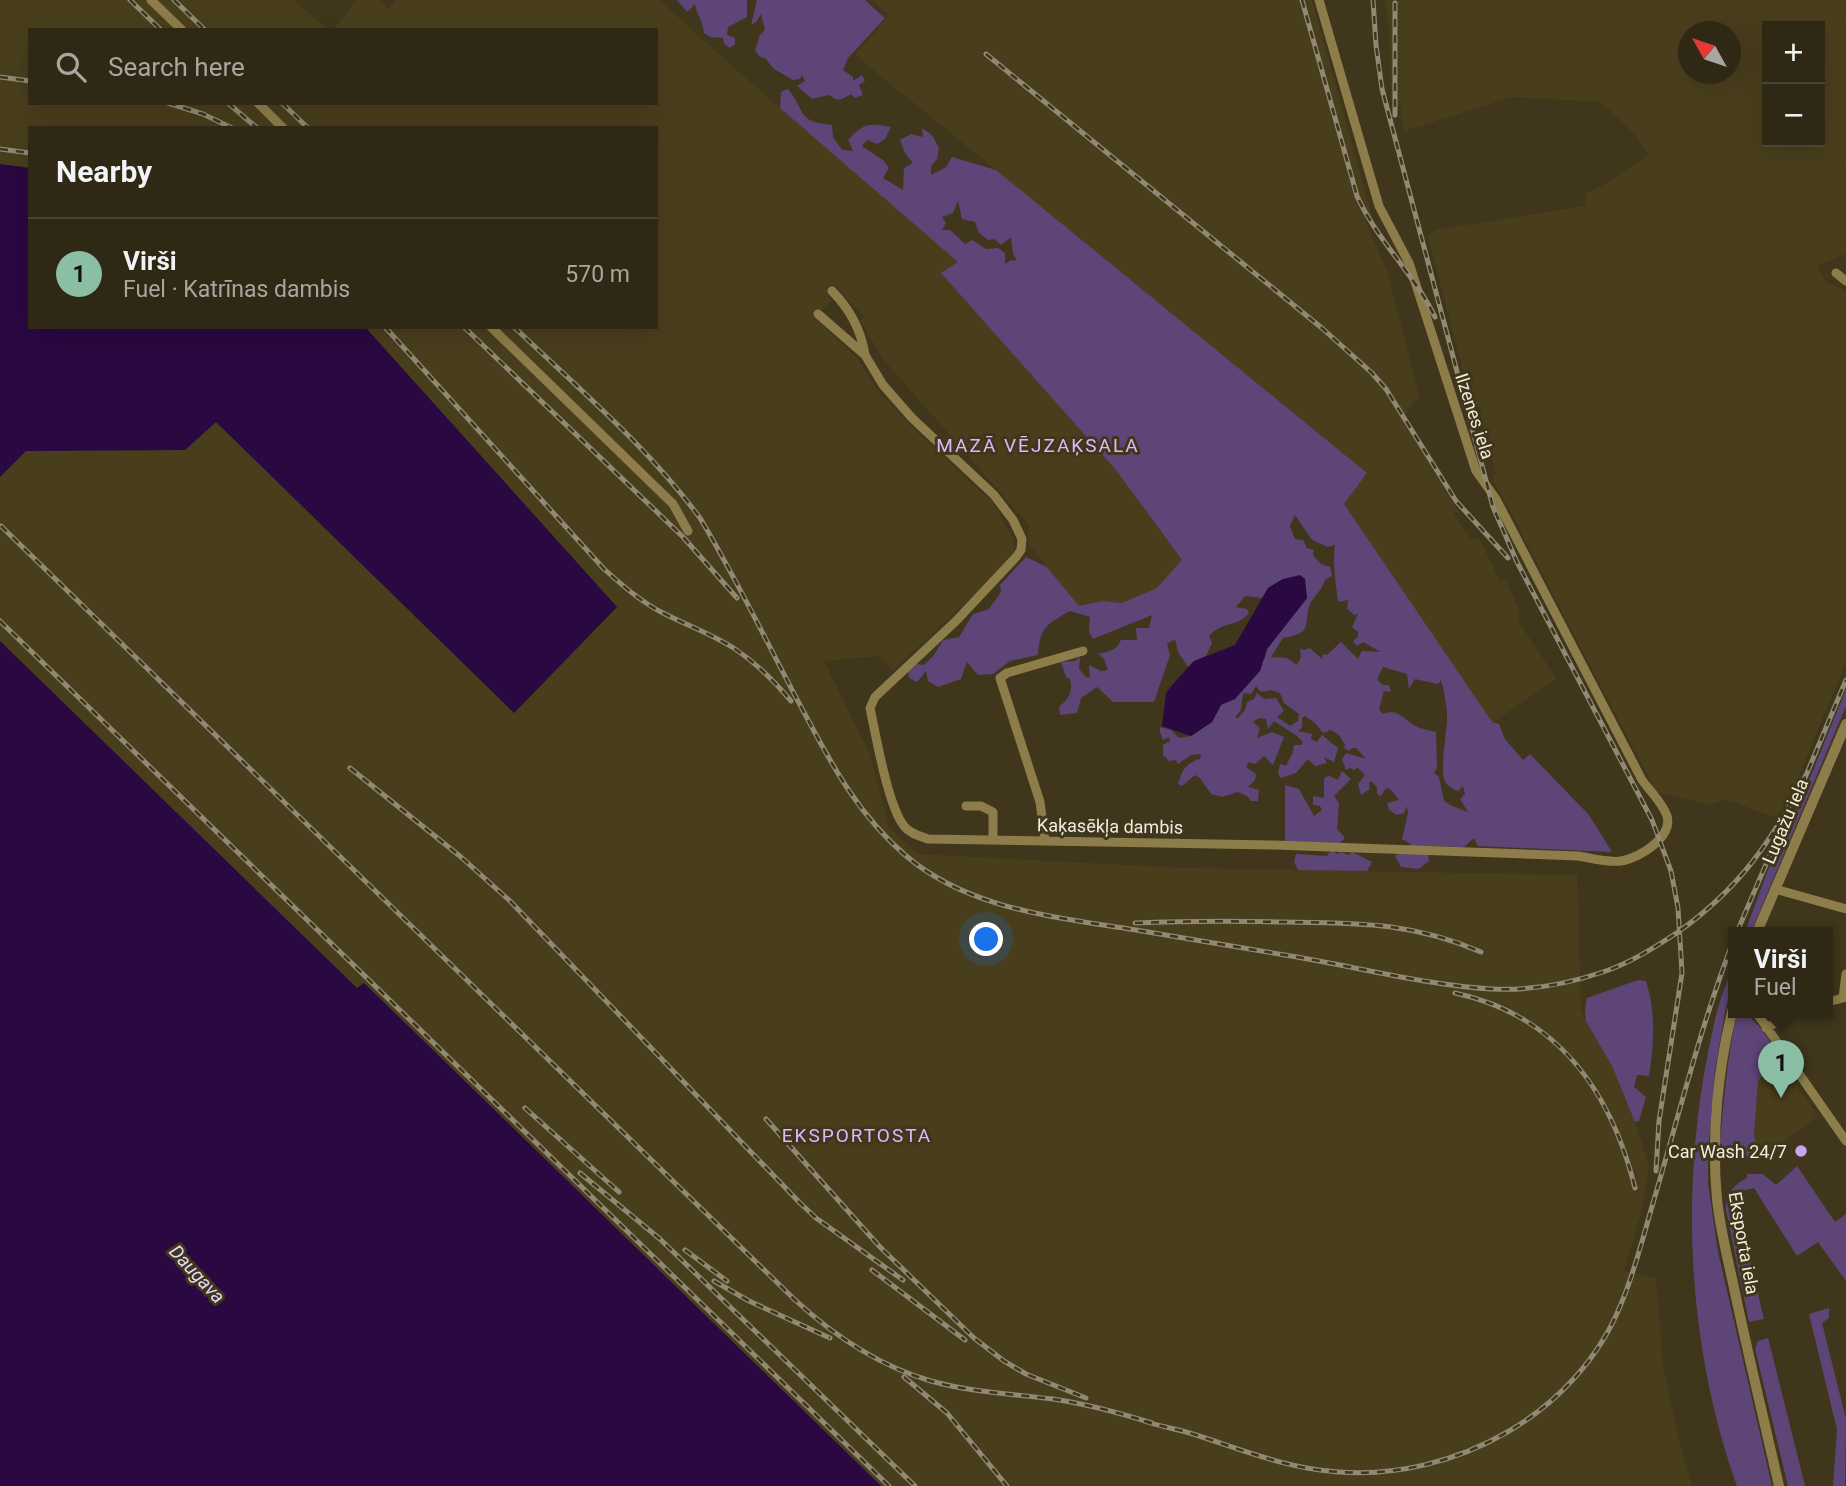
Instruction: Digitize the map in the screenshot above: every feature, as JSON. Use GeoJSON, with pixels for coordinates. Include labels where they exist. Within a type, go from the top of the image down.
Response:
{"type":"FeatureCollection","features":[{"type":"Feature","properties":{"kind":"street"},"geometry":{"type":"LineString","coordinates":[[151,0],[180,28]]}},
{"type":"Feature","properties":{"kind":"street","name":"Ilzenes iela"},"geometry":{"type":"LineString","coordinates":[[1318,0],[1379,206],[1409,263],[1476,471],[1496,499],[1642,780],[1667,814]]}},
{"type":"Feature","properties":{"kind":"street"},"geometry":{"type":"LineString","coordinates":[[260,105],[281,126]]}},
{"type":"Feature","properties":{"kind":"street"},"geometry":{"type":"LineString","coordinates":[[1836,273],[1846,281]]}},
{"type":"Feature","properties":{"kind":"street"},"geometry":{"type":"LineString","coordinates":[[832,291],[844,303],[852,317],[862,338],[865,355]]}},
{"type":"Feature","properties":{"kind":"street"},"geometry":{"type":"LineString","coordinates":[[818,314],[865,355]]}},
{"type":"Feature","properties":{"kind":"street"},"geometry":{"type":"LineString","coordinates":[[493,329],[673,504],[688,531]]}},
{"type":"Feature","properties":{"kind":"street","name":"Kaķasēkļa dambis"},"geometry":{"type":"LineString","coordinates":[[865,355],[883,386],[897,402],[994,495],[1013,520],[1022,539],[1021,550],[1016,557],[956,621],[875,697],[870,708],[894,807],[904,826],[914,834],[928,839],[1273,845],[1578,856],[1621,861],[1639,854],[1660,840],[1668,828],[1667,814]]}},
{"type":"Feature","properties":{"kind":"street"},"geometry":{"type":"LineString","coordinates":[[1045,841],[1040,802],[1000,678],[1007,673],[1083,651]]}},
{"type":"Feature","properties":{"kind":"street","name":"Lugažu iela"},"geometry":{"type":"LineString","coordinates":[[1759,927],[1846,724]]}},
{"type":"Feature","properties":{"kind":"street"},"geometry":{"type":"LineString","coordinates":[[966,806],[981,806],[993,812],[993,840]]}},
{"type":"Feature","properties":{"kind":"street"},"geometry":{"type":"LineString","coordinates":[[1776,889],[1846,909]]}},
{"type":"Feature","properties":{"kind":"street"},"geometry":{"type":"LineString","coordinates":[[1833,1001],[1843,998],[1846,974]]}},
{"type":"Feature","properties":{"kind":"street","name":"Eksporta iela"},"geometry":{"type":"LineString","coordinates":[[1730,1018],[1720,1079],[1716,1132],[1717,1201],[1742,1327],[1779,1486]]}},
{"type":"Feature","properties":{"kind":"street"},"geometry":{"type":"LineString","coordinates":[[1760,1018],[1846,1141]]}},
{"type":"Feature","properties":{"kind":"street"},"geometry":{"type":"LineString","coordinates":[[1766,1028],[1785,1018]]}},
{"type":"Feature","properties":{"kind":"shaded area"},"geometry":{"type":"Polygon","coordinates":[[[0,0],[293,0],[327,28],[28,28],[28,105],[658,105],[658,28],[335,28],[357,0],[378,0],[389,9],[396,0],[659,0],[959,262],[941,273],[1116,470],[1182,561],[1157,588],[1122,603],[1103,601],[1079,607],[1028,542],[1029,525],[883,359],[860,320],[865,317],[836,287],[828,295],[832,300],[815,318],[857,358],[879,392],[916,431],[992,502],[1014,539],[1013,553],[971,598],[893,670],[879,656],[824,661],[869,752],[889,827],[918,854],[1183,868],[1577,875],[1581,1011],[1612,1066],[1630,1107],[1649,1165],[1640,1217],[1624,1271],[1656,1278],[1663,1366],[1692,1486],[881,1486],[364,984],[357,989],[0,641],[0,477],[25,451],[185,450],[216,422],[515,713],[617,607],[367,329],[658,329],[658,126],[28,126],[28,168],[0,164],[0,0]]]}},
{"type":"Feature","properties":{"kind":"shaded area"},"geometry":{"type":"Polygon","coordinates":[[[677,0],[747,0],[747,17],[728,27],[727,35],[735,38],[735,44],[730,48],[724,44],[723,38],[710,37],[704,33],[695,4],[687,12],[677,0]]]}},
{"type":"Feature","properties":{"kind":"shaded area"},"geometry":{"type":"Polygon","coordinates":[[[757,0],[865,0],[885,18],[848,58],[843,70],[853,77],[853,81],[862,75],[865,81],[859,85],[863,95],[855,98],[851,94],[835,99],[829,95],[812,99],[797,86],[805,81],[802,75],[800,79],[793,80],[760,57],[755,50],[760,35],[765,30],[761,14],[751,25],[757,0]]]}},
{"type":"Feature","properties":{"kind":"shaded area"},"geometry":{"type":"Polygon","coordinates":[[[871,0],[1312,0],[1372,216],[1365,220],[1388,274],[1419,396],[1403,418],[1458,512],[1453,513],[1454,516],[1472,540],[1479,538],[1500,581],[1506,580],[1520,612],[1518,621],[1557,679],[1492,723],[1344,504],[1367,473],[855,55],[890,15],[871,0]]]}},
{"type":"Feature","properties":{"kind":"shaded area"},"geometry":{"type":"Polygon","coordinates":[[[1385,0],[1846,0],[1846,254],[1817,266],[1825,281],[1846,292],[1846,662],[1795,785],[1776,818],[1724,800],[1711,805],[1656,792],[1492,477],[1496,473],[1479,407],[1473,408],[1428,237],[1435,230],[1584,206],[1587,192],[1600,187],[1649,155],[1636,136],[1601,102],[1512,97],[1404,131],[1400,105],[1391,99],[1390,36],[1385,0]]]}},
{"type":"Feature","properties":{"kind":"shaded area"},"geometry":{"type":"Polygon","coordinates":[[[788,89],[808,119],[832,125],[833,137],[842,150],[853,151],[848,140],[863,127],[891,127],[885,139],[877,144],[867,140],[862,146],[884,161],[889,168],[883,178],[903,190],[904,168],[913,163],[900,140],[911,134],[923,137],[922,128],[932,135],[939,148],[937,159],[931,166],[931,175],[946,167],[952,157],[996,170],[1367,473],[1344,504],[1492,722],[1499,724],[1505,739],[1523,760],[1530,754],[1589,815],[1612,852],[1478,846],[1474,838],[1464,847],[1427,846],[1429,861],[1419,869],[1401,867],[1395,856],[1411,844],[1402,839],[1407,806],[1404,813],[1397,815],[1389,810],[1387,803],[1399,800],[1390,789],[1386,788],[1381,796],[1377,794],[1377,787],[1372,782],[1369,782],[1370,789],[1361,795],[1358,784],[1365,775],[1357,767],[1355,770],[1346,770],[1342,759],[1346,753],[1366,759],[1356,748],[1349,751],[1344,748],[1339,735],[1331,730],[1323,733],[1305,716],[1302,718],[1302,728],[1298,731],[1312,734],[1311,739],[1317,742],[1322,735],[1338,748],[1334,762],[1324,757],[1327,763],[1315,766],[1308,759],[1296,773],[1281,778],[1278,774],[1280,764],[1286,766],[1294,745],[1301,745],[1303,742],[1274,721],[1268,729],[1266,719],[1259,718],[1253,722],[1260,728],[1257,738],[1272,732],[1284,737],[1273,765],[1264,756],[1255,764],[1249,762],[1246,767],[1256,774],[1255,780],[1248,787],[1259,790],[1258,801],[1251,801],[1238,792],[1222,797],[1211,794],[1195,775],[1182,786],[1178,784],[1185,768],[1200,759],[1201,754],[1191,755],[1178,764],[1176,760],[1169,761],[1163,755],[1163,745],[1170,741],[1169,737],[1163,740],[1160,727],[1171,730],[1179,738],[1191,736],[1212,722],[1221,705],[1265,658],[1267,649],[1307,598],[1306,589],[1283,579],[1268,588],[1262,598],[1245,596],[1236,607],[1247,609],[1249,613],[1239,621],[1214,631],[1209,636],[1212,643],[1206,656],[1188,667],[1178,652],[1175,639],[1167,644],[1170,655],[1154,702],[1113,702],[1097,687],[1081,698],[1077,713],[1060,715],[1059,707],[1068,698],[1071,688],[1070,679],[1066,677],[1061,662],[1075,661],[1080,657],[1079,669],[1090,678],[1089,665],[1101,671],[1108,670],[1104,659],[1098,654],[1115,648],[1121,640],[1137,640],[1136,628],[1149,628],[1152,615],[1093,639],[1089,632],[1090,617],[1070,611],[1046,627],[1038,655],[1010,661],[993,674],[978,675],[967,662],[961,679],[938,687],[928,681],[926,671],[917,682],[909,678],[908,672],[917,664],[924,665],[943,640],[959,637],[973,614],[989,609],[1001,592],[1000,585],[1026,557],[1047,567],[1079,606],[1103,601],[1122,603],[1157,588],[1182,560],[1116,470],[941,273],[958,262],[780,108],[781,92],[788,89]],[[958,201],[953,213],[942,217],[946,223],[942,230],[950,230],[965,244],[972,240],[986,249],[998,248],[1005,253],[1005,264],[1011,260],[1017,261],[1013,254],[1011,237],[1001,245],[994,239],[988,240],[979,233],[975,222],[962,219],[958,201]],[[1295,515],[1290,526],[1295,539],[1303,540],[1307,548],[1314,550],[1313,555],[1321,564],[1330,567],[1332,576],[1325,580],[1310,604],[1303,631],[1283,638],[1271,657],[1287,658],[1297,665],[1301,657],[1300,648],[1310,648],[1322,659],[1323,654],[1327,655],[1341,642],[1358,659],[1362,651],[1381,652],[1363,642],[1357,646],[1353,641],[1358,637],[1358,632],[1352,627],[1358,614],[1354,615],[1347,609],[1348,600],[1338,602],[1334,566],[1335,545],[1328,547],[1312,540],[1295,515]],[[1383,667],[1377,680],[1383,685],[1389,685],[1391,692],[1384,691],[1379,709],[1383,714],[1396,713],[1416,726],[1436,732],[1437,768],[1434,773],[1439,777],[1444,801],[1468,812],[1460,799],[1465,794],[1463,786],[1458,791],[1452,789],[1443,776],[1447,713],[1441,680],[1438,684],[1415,679],[1409,689],[1407,674],[1383,667]],[[1256,686],[1251,694],[1243,693],[1241,710],[1235,717],[1238,718],[1245,710],[1247,702],[1254,699],[1257,693],[1264,699],[1276,698],[1284,711],[1277,717],[1290,726],[1298,721],[1299,714],[1284,703],[1280,693],[1271,690],[1261,692],[1256,686]]]}},
{"type":"Feature","properties":{"kind":"shaded area"},"geometry":{"type":"Polygon","coordinates":[[[1846,689],[1846,706],[1753,927],[1747,927],[1769,867],[1805,790],[1846,689]]]}},
{"type":"Feature","properties":{"kind":"shaded area"},"geometry":{"type":"Polygon","coordinates":[[[1342,771],[1351,779],[1334,796],[1339,803],[1337,829],[1345,838],[1340,843],[1285,842],[1285,785],[1299,789],[1314,816],[1322,810],[1320,806],[1313,805],[1313,796],[1324,798],[1324,778],[1329,776],[1338,780],[1342,771]]]}},
{"type":"Feature","properties":{"kind":"shaded area"},"geometry":{"type":"Polygon","coordinates":[[[1331,849],[1337,854],[1341,852],[1349,855],[1352,852],[1372,862],[1367,871],[1298,870],[1294,862],[1296,854],[1327,856],[1331,849]]]}},
{"type":"Feature","properties":{"kind":"shaded area"},"geometry":{"type":"Polygon","coordinates":[[[1728,979],[1728,1000],[1715,1070],[1708,1183],[1718,1252],[1772,1486],[1737,1486],[1707,1373],[1698,1315],[1692,1198],[1696,1139],[1703,1081],[1720,1001],[1728,979]]]}},
{"type":"Feature","properties":{"kind":"shaded area"},"geometry":{"type":"Polygon","coordinates":[[[1638,980],[1646,981],[1649,993],[1653,1040],[1649,1076],[1637,1075],[1634,1087],[1646,1097],[1639,1121],[1635,1122],[1612,1066],[1586,1021],[1585,1009],[1587,998],[1638,980]]]}},
{"type":"Feature","properties":{"kind":"shaded area"},"geometry":{"type":"Polygon","coordinates":[[[1736,1018],[1750,1018],[1766,1035],[1777,1063],[1758,1080],[1754,1136],[1758,1145],[1750,1156],[1744,1158],[1728,1153],[1720,1142],[1736,1018]]]}},
{"type":"Feature","properties":{"kind":"shaded area"},"geometry":{"type":"Polygon","coordinates":[[[1779,1061],[1818,1116],[1779,1145],[1754,1154],[1758,1145],[1754,1136],[1758,1080],[1779,1061]]]}},
{"type":"Feature","properties":{"kind":"shaded area"},"geometry":{"type":"Polygon","coordinates":[[[1797,1166],[1835,1222],[1846,1214],[1846,1281],[1818,1242],[1797,1256],[1754,1188],[1734,1193],[1764,1319],[1749,1322],[1726,1210],[1727,1199],[1734,1187],[1747,1178],[1747,1174],[1763,1174],[1776,1185],[1797,1166]]]}},
{"type":"Feature","properties":{"kind":"shaded area"},"geometry":{"type":"Polygon","coordinates":[[[1829,1308],[1829,1318],[1822,1323],[1846,1419],[1845,1486],[1833,1486],[1837,1430],[1809,1314],[1829,1308]]]}},
{"type":"Feature","properties":{"kind":"shaded area"},"geometry":{"type":"Polygon","coordinates":[[[1768,1338],[1805,1486],[1788,1486],[1755,1349],[1758,1341],[1768,1338]]]}},
{"type":"Feature","properties":{"kind":"water"},"geometry":{"type":"Polygon","coordinates":[[[0,164],[28,168],[28,329],[367,329],[617,607],[514,713],[216,422],[185,450],[26,451],[0,477],[0,164]]]}},
{"type":"Feature","properties":{"kind":"water"},"geometry":{"type":"Polygon","coordinates":[[[1300,575],[1305,579],[1307,598],[1267,649],[1260,671],[1235,699],[1221,705],[1212,722],[1191,736],[1162,726],[1166,693],[1194,661],[1235,645],[1268,588],[1283,579],[1300,575]]]}},
{"type":"Feature","properties":{"kind":"water","name":"Daugava"},"geometry":{"type":"Polygon","coordinates":[[[0,641],[357,988],[364,983],[881,1486],[0,1486],[0,641]]]}},
{"type":"Feature","properties":{"kind":"railway"},"geometry":{"type":"LineString","coordinates":[[130,0],[159,28]]}},
{"type":"Feature","properties":{"kind":"railway"},"geometry":{"type":"LineString","coordinates":[[174,0],[203,28]]}},
{"type":"Feature","properties":{"kind":"railway"},"geometry":{"type":"LineString","coordinates":[[1302,0],[1357,196],[1435,317]]}},
{"type":"Feature","properties":{"kind":"railway"},"geometry":{"type":"LineString","coordinates":[[1373,0],[1382,89],[1493,507],[1517,562],[1652,820],[1671,871],[1678,908],[1682,973],[1659,1121],[1656,1171]]}},
{"type":"Feature","properties":{"kind":"railway"},"geometry":{"type":"LineString","coordinates":[[1395,3],[1395,115]]}},
{"type":"Feature","properties":{"kind":"railway"},"geometry":{"type":"LineString","coordinates":[[986,54],[1323,329],[1372,373],[1386,389],[1456,501],[1508,558]]}},
{"type":"Feature","properties":{"kind":"railway"},"geometry":{"type":"LineString","coordinates":[[0,77],[28,81]]}},
{"type":"Feature","properties":{"kind":"railway"},"geometry":{"type":"LineString","coordinates":[[174,105],[228,126]]}},
{"type":"Feature","properties":{"kind":"railway"},"geometry":{"type":"LineString","coordinates":[[230,105],[255,126]]}},
{"type":"Feature","properties":{"kind":"railway"},"geometry":{"type":"LineString","coordinates":[[284,105],[306,126]]}},
{"type":"Feature","properties":{"kind":"railway"},"geometry":{"type":"LineString","coordinates":[[0,149],[28,153]]}},
{"type":"Feature","properties":{"kind":"railway"},"geometry":{"type":"LineString","coordinates":[[387,329],[604,569],[653,608],[743,654],[791,701]]}},
{"type":"Feature","properties":{"kind":"railway"},"geometry":{"type":"LineString","coordinates":[[466,329],[683,537],[737,598]]}},
{"type":"Feature","properties":{"kind":"railway"},"geometry":{"type":"LineString","coordinates":[[516,329],[635,442],[700,518],[827,755],[874,824],[905,855],[930,873],[985,899],[1045,915],[1443,984],[1492,989],[1548,986],[1623,964],[1660,944],[1700,916],[1752,862],[1767,842],[1806,775]]}},
{"type":"Feature","properties":{"kind":"railway"},"geometry":{"type":"LineString","coordinates":[[1,526],[794,1299],[825,1325],[875,1358],[931,1381],[976,1390],[1066,1401],[1152,1423]]}},
{"type":"Feature","properties":{"kind":"railway"},"geometry":{"type":"LineString","coordinates":[[0,621],[889,1486]]}},
{"type":"Feature","properties":{"kind":"railway"},"geometry":{"type":"LineString","coordinates":[[1802,785],[1846,680]]}},
{"type":"Feature","properties":{"kind":"railway"},"geometry":{"type":"LineString","coordinates":[[350,768],[461,857],[510,901],[816,1218],[903,1280]]}},
{"type":"Feature","properties":{"kind":"railway"},"geometry":{"type":"LineString","coordinates":[[1739,927],[1773,848]]}},
{"type":"Feature","properties":{"kind":"railway"},"geometry":{"type":"LineString","coordinates":[[1135,923],[1229,921],[1385,926],[1431,935],[1481,952]]}},
{"type":"Feature","properties":{"kind":"railway"},"geometry":{"type":"LineString","coordinates":[[1144,1421],[1302,1467],[1339,1472],[1383,1472],[1426,1465],[1468,1451],[1507,1432],[1543,1408],[1575,1378],[1601,1343],[1621,1304],[1728,955]]}},
{"type":"Feature","properties":{"kind":"railway"},"geometry":{"type":"LineString","coordinates":[[1455,993],[1491,1004],[1523,1019],[1550,1039],[1574,1062],[1594,1089],[1611,1120],[1625,1153],[1635,1188]]}},
{"type":"Feature","properties":{"kind":"railway"},"geometry":{"type":"LineString","coordinates":[[525,1108],[619,1192]]}},
{"type":"Feature","properties":{"kind":"railway"},"geometry":{"type":"LineString","coordinates":[[766,1119],[880,1247],[974,1338],[1026,1374],[1086,1398]]}},
{"type":"Feature","properties":{"kind":"railway"},"geometry":{"type":"LineString","coordinates":[[580,1173],[660,1239],[915,1486]]}},
{"type":"Feature","properties":{"kind":"railway"},"geometry":{"type":"LineString","coordinates":[[685,1250],[727,1281]]}},
{"type":"Feature","properties":{"kind":"railway"},"geometry":{"type":"LineString","coordinates":[[872,1270],[965,1340]]}},
{"type":"Feature","properties":{"kind":"railway"},"geometry":{"type":"LineString","coordinates":[[714,1281],[749,1301],[830,1338]]}},
{"type":"Feature","properties":{"kind":"railway"},"geometry":{"type":"LineString","coordinates":[[904,1377],[947,1413],[1007,1486]]}},
{"type":"Feature","properties":{"kind":"place","name":"Virši"},"geometry":{"type":"Point","coordinates":[1781,1098]}},
{"type":"Feature","properties":{"kind":"place","name":"Car Wash 24/7"},"geometry":{"type":"Point","coordinates":[1801,1151]}},
{"type":"Feature","properties":{"kind":"district","name":"MAZĀ VĒJZAĶSALA"},"geometry":{"type":"Point","coordinates":[1038,445]}},
{"type":"Feature","properties":{"kind":"district","name":"EKSPORTOSTA"},"geometry":{"type":"Point","coordinates":[857,1135]}}]}
